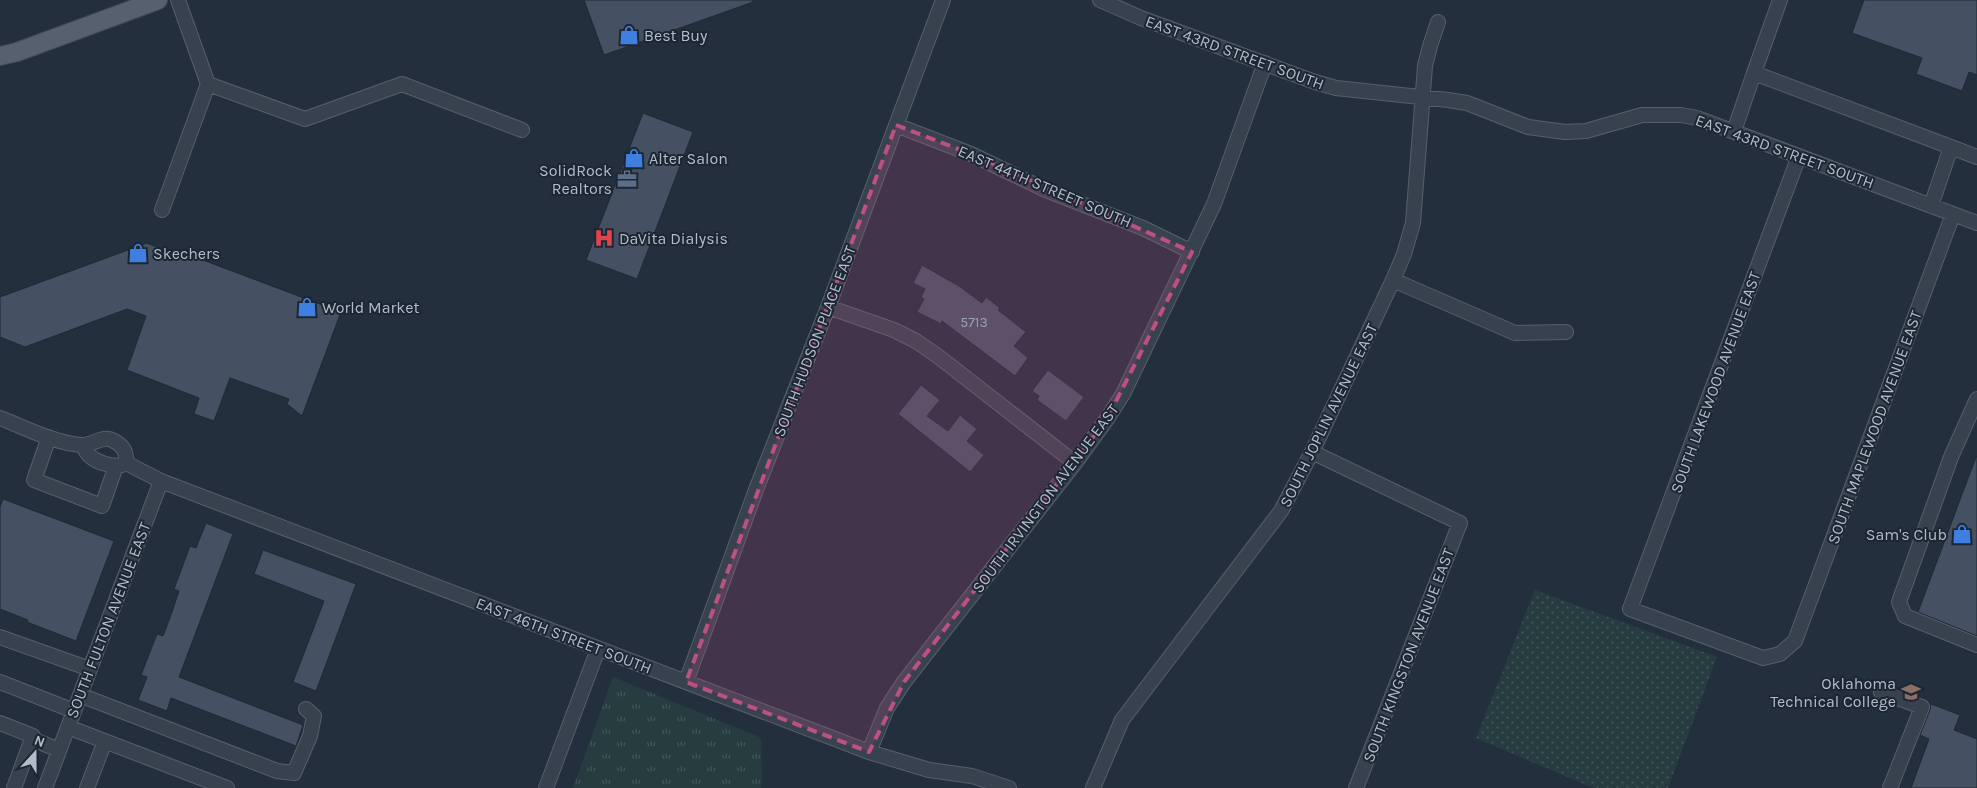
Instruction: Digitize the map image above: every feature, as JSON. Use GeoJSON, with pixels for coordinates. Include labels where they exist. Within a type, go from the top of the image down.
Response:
{"type":"FeatureCollection","features":[{"type":"Feature","properties":{"kind":"main road"},"geometry":{"type":"LineString","coordinates":[[0,56],[17,52],[158,0]]}},
{"type":"Feature","properties":{"kind":"street"},"geometry":{"type":"LineString","coordinates":[[162,210],[208,84],[178,0]]}},
{"type":"Feature","properties":{"kind":"street","name":"SOUTH HUDSON PLACE EAST"},"geometry":{"type":"LineString","coordinates":[[686,682],[757,487],[828,307],[943,0]]}},
{"type":"Feature","properties":{"kind":"street","name":"EAST 43RD STREET SOUTH"},"geometry":{"type":"LineString","coordinates":[[1100,0],[1141,18],[1315,82],[1336,88],[1467,103],[1528,127],[1565,132],[1586,130],[1642,116],[1680,114],[1697,118],[1977,223]]}},
{"type":"Feature","properties":{"kind":"street"},"geometry":{"type":"LineString","coordinates":[[1734,131],[1780,0]]}},
{"type":"Feature","properties":{"kind":"street","name":"SOUTH JOPLIN AVENUE EAST"},"geometry":{"type":"LineString","coordinates":[[1093,788],[1122,720],[1281,511],[1312,452],[1393,280],[1404,254],[1413,223],[1425,66],[1438,22]]}},
{"type":"Feature","properties":{"kind":"street","name":"SOUTH IRVINGTON AVENUE EAST"},"geometry":{"type":"LineString","coordinates":[[868,752],[886,708],[904,682],[1075,463],[1108,419],[1123,394],[1214,204],[1265,64]]}},
{"type":"Feature","properties":{"kind":"street"},"geometry":{"type":"LineString","coordinates":[[1754,72],[1977,157]]}},
{"type":"Feature","properties":{"kind":"street"},"geometry":{"type":"LineString","coordinates":[[208,84],[305,118],[402,84],[522,130]]}},
{"type":"Feature","properties":{"kind":"street","name":"EAST 44TH STREET SOUTH"},"geometry":{"type":"LineString","coordinates":[[896,126],[971,154],[1046,190],[1143,228],[1192,252]]}},
{"type":"Feature","properties":{"kind":"street"},"geometry":{"type":"LineString","coordinates":[[1931,206],[1951,147]]}},
{"type":"Feature","properties":{"kind":"street","name":"SOUTH LAKEWOOD AVENUE EAST"},"geometry":{"type":"LineString","coordinates":[[1794,641],[1780,654],[1763,658],[1630,609],[1800,156]]}},
{"type":"Feature","properties":{"kind":"street","name":"SOUTH MAPLEWOOD AVENUE EAST"},"geometry":{"type":"LineString","coordinates":[[1794,641],[1953,214]]}},
{"type":"Feature","properties":{"kind":"street"},"geometry":{"type":"LineString","coordinates":[[1393,280],[1514,332],[1566,332]]}},
{"type":"Feature","properties":{"kind":"street"},"geometry":{"type":"LineString","coordinates":[[828,307],[894,330],[916,341],[1075,463]]}},
{"type":"Feature","properties":{"kind":"street"},"geometry":{"type":"LineString","coordinates":[[1977,399],[1951,457],[1899,602],[1905,616],[1977,646]]}},
{"type":"Feature","properties":{"kind":"street","name":"EAST 46TH STREET SOUTH"},"geometry":{"type":"LineString","coordinates":[[0,418],[49,437],[83,446],[97,440],[113,440],[125,449],[121,464]]}},
{"type":"Feature","properties":{"kind":"street"},"geometry":{"type":"LineString","coordinates":[[49,437],[34,480],[102,506],[121,464]]}},
{"type":"Feature","properties":{"kind":"street","name":"EAST 46TH STREET SOUTH"},"geometry":{"type":"LineString","coordinates":[[83,446],[89,456],[121,464],[160,481],[256,516],[868,752],[929,770],[972,776],[990,785],[1009,788]]}},
{"type":"Feature","properties":{"kind":"street","name":"SOUTH KINGSTON AVENUE EAST"},"geometry":{"type":"LineString","coordinates":[[1312,452],[1460,522],[1356,788]]}},
{"type":"Feature","properties":{"kind":"street","name":"SOUTH FULTON AVENUE EAST"},"geometry":{"type":"LineString","coordinates":[[44,788],[160,481]]}},
{"type":"Feature","properties":{"kind":"street"},"geometry":{"type":"LineString","coordinates":[[0,637],[90,669]]}},
{"type":"Feature","properties":{"kind":"street"},"geometry":{"type":"LineString","coordinates":[[546,788],[598,649]]}},
{"type":"Feature","properties":{"kind":"street"},"geometry":{"type":"LineString","coordinates":[[0,682],[74,711]]}},
{"type":"Feature","properties":{"kind":"street"},"geometry":{"type":"LineString","coordinates":[[1881,692],[1922,707],[1890,788]]}},
{"type":"Feature","properties":{"kind":"street"},"geometry":{"type":"LineString","coordinates":[[80,695],[277,771],[294,773],[313,725],[314,716],[306,708]]}},
{"type":"Feature","properties":{"kind":"street"},"geometry":{"type":"LineString","coordinates":[[0,723],[33,736],[14,788]]}},
{"type":"Feature","properties":{"kind":"street"},"geometry":{"type":"LineString","coordinates":[[68,727],[227,788]]}},
{"type":"Feature","properties":{"kind":"street"},"geometry":{"type":"LineString","coordinates":[[32,739],[59,750]]}},
{"type":"Feature","properties":{"kind":"street"},"geometry":{"type":"LineString","coordinates":[[87,788],[105,741]]}},
{"type":"Feature","properties":{"kind":"highlighted area"},"geometry":{"type":"Polygon","coordinates":[[[896,125],[971,154],[1192,252],[1107,419],[904,682],[869,752],[686,682],[896,125]]]}},
{"type":"Feature","properties":{"kind":"green space"},"geometry":{"type":"Polygon","coordinates":[[[1535,590],[1717,657],[1668,788],[1593,788],[1476,738],[1535,590]]]}},
{"type":"Feature","properties":{"kind":"green space"},"geometry":{"type":"Polygon","coordinates":[[[613,677],[759,737],[761,739],[761,788],[573,788],[613,677]]]}},
{"type":"Feature","properties":{"kind":"building","name":"Best Buy"},"geometry":{"type":"Polygon","coordinates":[[[584,0],[753,0],[753,2],[604,55],[584,0]]]}},
{"type":"Feature","properties":{"kind":"building"},"geometry":{"type":"Polygon","coordinates":[[[1864,0],[1977,0],[1977,75],[1969,72],[1962,91],[1916,74],[1922,58],[1852,33],[1864,0]]]}},
{"type":"Feature","properties":{"kind":"building"},"geometry":{"type":"Polygon","coordinates":[[[643,113],[693,132],[637,279],[586,260],[643,113]]]}},
{"type":"Feature","properties":{"kind":"building"},"geometry":{"type":"Polygon","coordinates":[[[147,243],[170,253],[171,248],[341,312],[302,416],[287,404],[289,399],[230,378],[214,421],[194,414],[199,398],[127,370],[146,316],[127,309],[25,347],[0,337],[0,297],[147,243]]]}},
{"type":"Feature","properties":{"kind":"building"},"geometry":{"type":"Polygon","coordinates":[[[922,265],[959,286],[982,303],[986,297],[1000,308],[998,310],[1026,332],[1014,346],[1028,358],[1015,376],[942,321],[941,324],[917,312],[924,299],[921,297],[925,289],[913,283],[922,265]]]}},
{"type":"Feature","properties":{"kind":"building"},"geometry":{"type":"Polygon","coordinates":[[[1048,370],[1084,397],[1066,421],[1037,400],[1039,396],[1032,391],[1048,370]]]}},
{"type":"Feature","properties":{"kind":"building"},"geometry":{"type":"Polygon","coordinates":[[[921,385],[940,400],[927,416],[948,431],[960,415],[977,429],[967,441],[984,455],[970,472],[898,414],[921,385]]]}},
{"type":"Feature","properties":{"kind":"building","name":"Sam's Club"},"geometry":{"type":"Polygon","coordinates":[[[1977,457],[1977,636],[1918,612],[1977,457]]]}},
{"type":"Feature","properties":{"kind":"building"},"geometry":{"type":"Polygon","coordinates":[[[3,499],[114,541],[76,641],[27,622],[28,620],[0,609],[0,507],[3,499]]]}},
{"type":"Feature","properties":{"kind":"building"},"geometry":{"type":"Polygon","coordinates":[[[206,523],[233,534],[179,677],[303,725],[296,746],[171,698],[167,711],[138,700],[147,677],[141,675],[157,634],[163,636],[179,591],[174,589],[190,546],[196,548],[206,523]]]}},
{"type":"Feature","properties":{"kind":"building"},"geometry":{"type":"Polygon","coordinates":[[[263,550],[356,584],[316,691],[293,682],[324,601],[254,574],[263,550]]]}},
{"type":"Feature","properties":{"kind":"building"},"geometry":{"type":"Polygon","coordinates":[[[1931,704],[1960,715],[1954,730],[1977,739],[1977,788],[1911,788],[1929,739],[1920,735],[1931,704]]]}},
{"type":"Feature","properties":{"kind":"place","name":"Best Buy"},"geometry":{"type":"Point","coordinates":[629,35]}},
{"type":"Feature","properties":{"kind":"place","name":"Alter Salon"},"geometry":{"type":"Point","coordinates":[634,158]}},
{"type":"Feature","properties":{"kind":"place","name":"SolidRock Realtors"},"geometry":{"type":"Point","coordinates":[627,179]}},
{"type":"Feature","properties":{"kind":"place","name":"DaVita Dialysis"},"geometry":{"type":"Point","coordinates":[604,238]}},
{"type":"Feature","properties":{"kind":"place","name":"Skechers"},"geometry":{"type":"Point","coordinates":[138,253]}},
{"type":"Feature","properties":{"kind":"place","name":"World Market"},"geometry":{"type":"Point","coordinates":[307,307]}},
{"type":"Feature","properties":{"kind":"place","name":"Sam's Club"},"geometry":{"type":"Point","coordinates":[1962,534]}},
{"type":"Feature","properties":{"kind":"place","name":"Oklahoma Technical College"},"geometry":{"type":"Point","coordinates":[1911,692]}}]}
